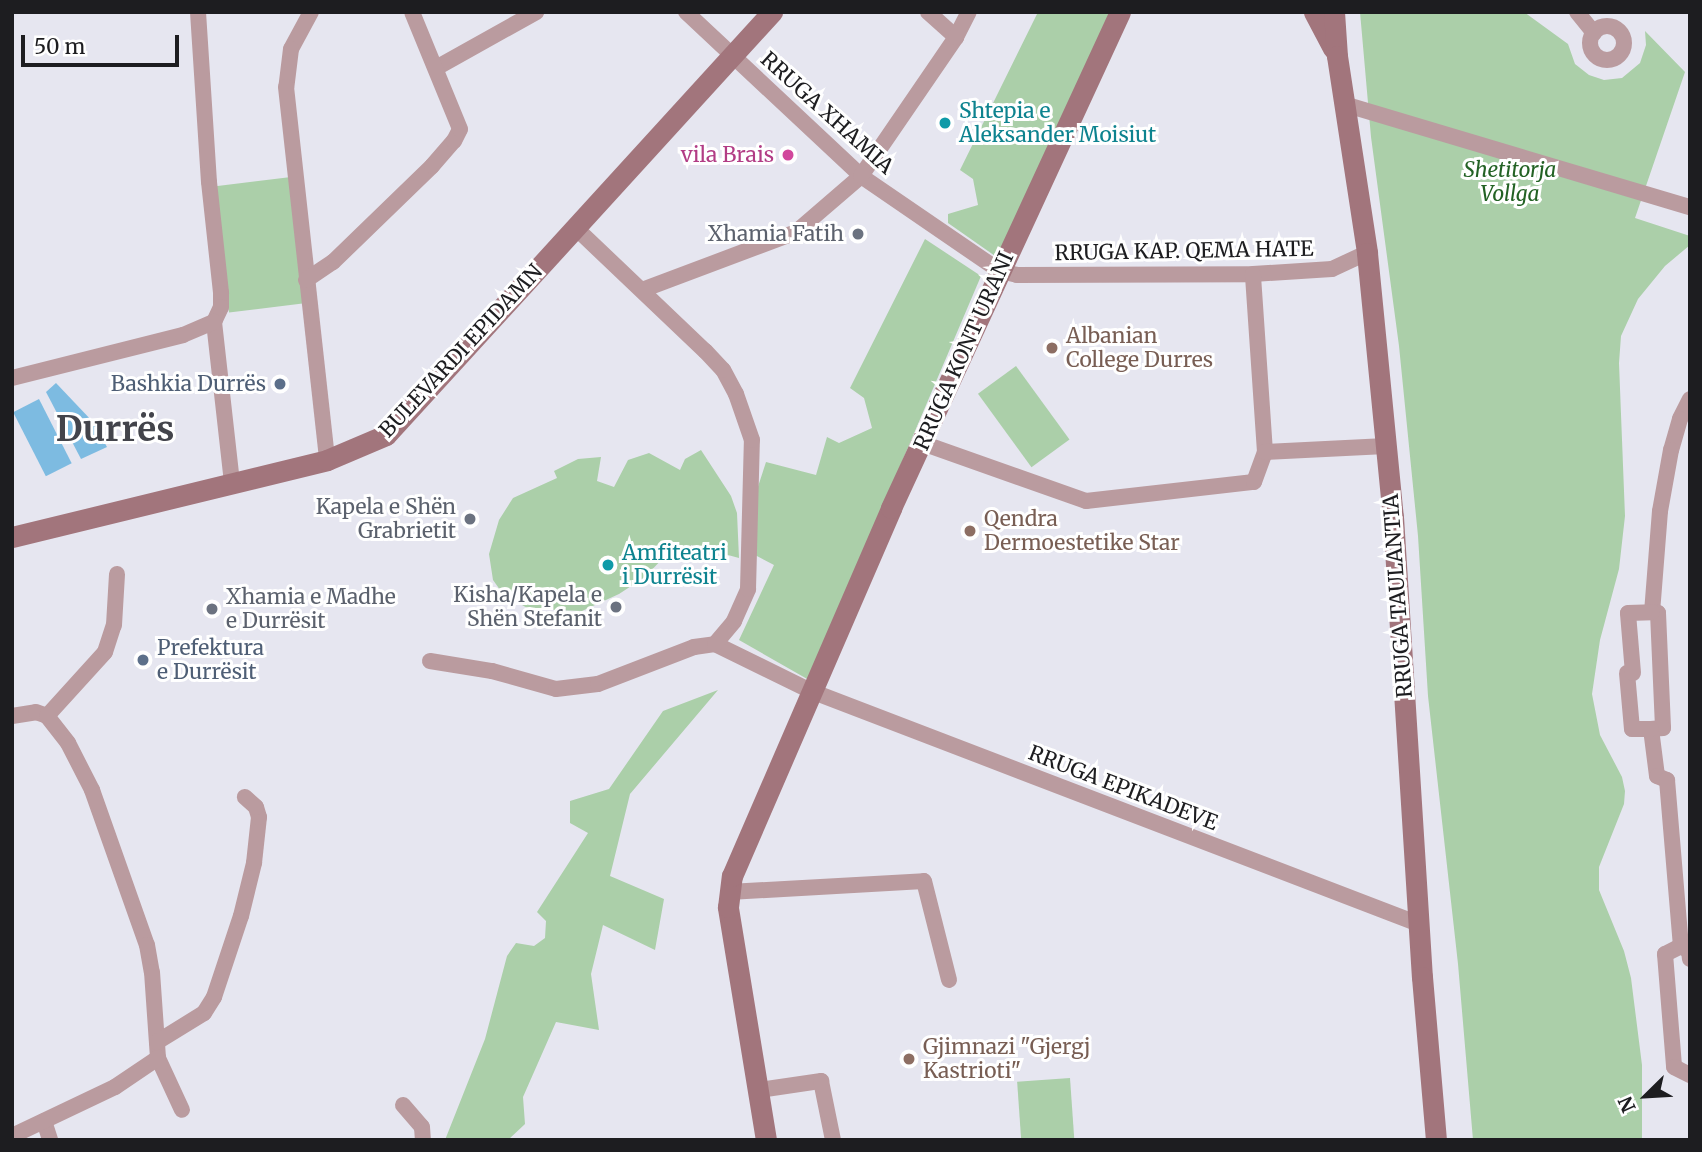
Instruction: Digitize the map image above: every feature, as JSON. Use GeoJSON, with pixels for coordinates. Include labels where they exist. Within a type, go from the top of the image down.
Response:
{"type":"FeatureCollection","features":[{"type":"Feature","properties":{"kind":"main road","name":"BULEVARDI EPIDAMN"},"geometry":{"type":"LineString","coordinates":[[12,537],[327,460],[386,435],[772,12]]}},
{"type":"Feature","properties":{"kind":"main road","name":"RRUGA KONT URANI"},"geometry":{"type":"LineString","coordinates":[[729,892],[732,876],[811,691],[1120,12]]}},
{"type":"Feature","properties":{"kind":"main road"},"geometry":{"type":"LineString","coordinates":[[1314,12],[1337,56]]}},
{"type":"Feature","properties":{"kind":"main road","name":"RRUGA TAULANTIA"},"geometry":{"type":"LineString","coordinates":[[1322,12],[1337,56],[1347,105],[1367,253],[1404,656],[1419,924],[1436,1140]]}},
{"type":"Feature","properties":{"kind":"main road","name":"RRUGA TAULANTIA"},"geometry":{"type":"LineString","coordinates":[[1334,12],[1337,56]]}},
{"type":"Feature","properties":{"kind":"main road"},"geometry":{"type":"LineString","coordinates":[[729,892],[731,923],[766,1140]]}},
{"type":"Feature","properties":{"kind":"street"},"geometry":{"type":"LineString","coordinates":[[198,12],[209,183],[221,293],[220,307],[214,322],[232,483]]}},
{"type":"Feature","properties":{"kind":"street"},"geometry":{"type":"LineString","coordinates":[[311,12],[291,49],[286,87],[327,460]]}},
{"type":"Feature","properties":{"kind":"street"},"geometry":{"type":"LineString","coordinates":[[306,280],[332,262],[454,141],[460,129],[412,12]]}},
{"type":"Feature","properties":{"kind":"street"},"geometry":{"type":"LineString","coordinates":[[436,68],[536,12]]}},
{"type":"Feature","properties":{"kind":"street","name":"RRUGA XHAMIA"},"geometry":{"type":"LineString","coordinates":[[686,12],[861,176],[1000,271]]}},
{"type":"Feature","properties":{"kind":"street"},"geometry":{"type":"LineString","coordinates":[[928,12],[956,37]]}},
{"type":"Feature","properties":{"kind":"street"},"geometry":{"type":"LineString","coordinates":[[642,290],[796,232],[861,176],[956,37],[969,12]]}},
{"type":"Feature","properties":{"kind":"street"},"geometry":{"type":"LineString","coordinates":[[1577,12],[1594,33]]}},
{"type":"Feature","properties":{"kind":"street"},"geometry":{"type":"LineString","coordinates":[[1347,105],[1690,206]]}},
{"type":"Feature","properties":{"kind":"street"},"geometry":{"type":"LineString","coordinates":[[430,661],[492,671],[556,689],[615,680],[694,647],[715,644],[734,621],[748,589],[752,440],[736,394],[723,370],[576,228]]}},
{"type":"Feature","properties":{"kind":"street","name":"RRUGA KAP. QEMA HATE"},"geometry":{"type":"LineString","coordinates":[[1000,271],[1017,275],[1253,274],[1332,268],[1367,253]]}},
{"type":"Feature","properties":{"kind":"street"},"geometry":{"type":"LineString","coordinates":[[922,443],[1086,501],[1254,482],[1265,452],[1253,274]]}},
{"type":"Feature","properties":{"kind":"street"},"geometry":{"type":"LineString","coordinates":[[12,378],[183,335],[214,322]]}},
{"type":"Feature","properties":{"kind":"street"},"geometry":{"type":"LineString","coordinates":[[1651,612],[1660,511],[1671,450],[1680,419],[1690,399]]}},
{"type":"Feature","properties":{"kind":"street"},"geometry":{"type":"LineString","coordinates":[[1265,452],[1386,446]]}},
{"type":"Feature","properties":{"kind":"street"},"geometry":{"type":"LineString","coordinates":[[47,716],[105,652],[114,625],[117,574]]}},
{"type":"Feature","properties":{"kind":"street"},"geometry":{"type":"LineString","coordinates":[[1651,612],[1658,613],[1663,728],[1632,729],[1628,613],[1651,612]]}},
{"type":"Feature","properties":{"kind":"street","name":"RRUGA EPIKADEVE"},"geometry":{"type":"LineString","coordinates":[[715,644],[811,691],[1419,924]]}},
{"type":"Feature","properties":{"kind":"street"},"geometry":{"type":"LineString","coordinates":[[12,716],[36,712],[47,716],[68,743],[92,790],[147,945],[158,1050],[182,1110]]}},
{"type":"Feature","properties":{"kind":"street"},"geometry":{"type":"LineString","coordinates":[[1651,729],[1657,776],[1667,780],[1686,953],[1665,954],[1674,1068],[1690,1075]]}},
{"type":"Feature","properties":{"kind":"street"},"geometry":{"type":"LineString","coordinates":[[12,1136],[115,1087],[204,1013],[214,997],[241,916],[254,863],[259,817],[256,807],[245,797]]}},
{"type":"Feature","properties":{"kind":"street"},"geometry":{"type":"LineString","coordinates":[[729,892],[925,881],[949,979]]}},
{"type":"Feature","properties":{"kind":"street"},"geometry":{"type":"LineString","coordinates":[[759,1090],[821,1082],[833,1140]]}},
{"type":"Feature","properties":{"kind":"street"},"geometry":{"type":"LineString","coordinates":[[403,1105],[422,1127],[423,1140]]}},
{"type":"Feature","properties":{"kind":"street"},"geometry":{"type":"LineString","coordinates":[[44,1121],[51,1140]]}},
{"type":"Feature","properties":{"kind":"green space"},"geometry":{"type":"Polygon","coordinates":[[[1038,12],[1111,12],[998,258],[948,223],[948,214],[978,205],[973,179],[960,170],[1038,12]]]}},
{"type":"Feature","properties":{"kind":"green space","name":"Shetitorja Vollga"},"geometry":{"type":"Polygon","coordinates":[[[1360,12],[1524,12],[1568,44],[1575,64],[1589,75],[1604,80],[1622,78],[1640,63],[1646,45],[1645,31],[1685,72],[1635,218],[1690,236],[1690,245],[1665,266],[1638,299],[1621,336],[1619,363],[1625,516],[1619,569],[1600,640],[1592,694],[1600,735],[1622,777],[1625,791],[1624,804],[1599,867],[1599,890],[1624,951],[1631,978],[1642,1065],[1642,1140],[1473,1140],[1458,964],[1428,696],[1418,536],[1399,346],[1371,137],[1360,12]]]}},
{"type":"Feature","properties":{"kind":"green space"},"geometry":{"type":"Polygon","coordinates":[[[291,177],[306,303],[229,313],[214,187],[291,177]]]}},
{"type":"Feature","properties":{"kind":"green space"},"geometry":{"type":"Polygon","coordinates":[[[925,239],[981,276],[809,680],[739,640],[774,565],[755,555],[752,505],[766,462],[816,475],[827,437],[839,443],[872,428],[864,398],[850,388],[925,239]]]}},
{"type":"Feature","properties":{"kind":"green space"},"geometry":{"type":"Polygon","coordinates":[[[1016,366],[1069,440],[1031,467],[978,394],[1016,366]]]}},
{"type":"Feature","properties":{"kind":"green space"},"geometry":{"type":"Polygon","coordinates":[[[701,450],[731,496],[737,513],[739,558],[691,545],[687,555],[666,555],[645,577],[619,594],[582,611],[529,609],[503,594],[493,580],[489,554],[499,520],[513,498],[557,478],[554,471],[578,459],[601,457],[597,481],[614,487],[628,460],[649,453],[680,470],[685,459],[701,450]]]}},
{"type":"Feature","properties":{"kind":"green space"},"geometry":{"type":"Polygon","coordinates":[[[718,690],[630,794],[610,876],[664,899],[655,950],[603,925],[591,974],[599,1030],[556,1022],[523,1097],[525,1124],[508,1140],[445,1140],[485,1039],[507,956],[516,943],[534,946],[545,938],[546,921],[537,912],[588,833],[570,823],[570,801],[609,789],[663,711],[718,690]]]}},
{"type":"Feature","properties":{"kind":"green space"},"geometry":{"type":"Polygon","coordinates":[[[1070,1078],[1074,1140],[1021,1140],[1017,1082],[1070,1078]]]}},
{"type":"Feature","properties":{"kind":"water"},"geometry":{"type":"Polygon","coordinates":[[[56,383],[93,422],[107,447],[81,459],[46,392],[56,383]]]}},
{"type":"Feature","properties":{"kind":"water"},"geometry":{"type":"Polygon","coordinates":[[[39,399],[72,463],[46,476],[13,412],[39,399]]]}},
{"type":"Feature","properties":{"kind":"place","name":"Shtepia e Aleksander Moisiut"},"geometry":{"type":"Point","coordinates":[945,123]}},
{"type":"Feature","properties":{"kind":"place","name":"vila Brais"},"geometry":{"type":"Point","coordinates":[788,155]}},
{"type":"Feature","properties":{"kind":"place","name":"Xhamia Fatih"},"geometry":{"type":"Point","coordinates":[858,234]}},
{"type":"Feature","properties":{"kind":"place","name":"Albanian College Durres"},"geometry":{"type":"Point","coordinates":[1052,348]}},
{"type":"Feature","properties":{"kind":"place","name":"Bashkia Durrës"},"geometry":{"type":"Point","coordinates":[280,384]}},
{"type":"Feature","properties":{"kind":"place","name":"Kapela e Shën Grabrietit"},"geometry":{"type":"Point","coordinates":[470,519]}},
{"type":"Feature","properties":{"kind":"place","name":"Qendra Dermoestetike Star"},"geometry":{"type":"Point","coordinates":[970,531]}},
{"type":"Feature","properties":{"kind":"place","name":"Amfiteatri i Durrësit"},"geometry":{"type":"Point","coordinates":[608,565]}},
{"type":"Feature","properties":{"kind":"place","name":"Kisha/Kapela e Shën Stefanit"},"geometry":{"type":"Point","coordinates":[616,607]}},
{"type":"Feature","properties":{"kind":"place","name":"Xhamia e Madhe e Durrësit"},"geometry":{"type":"Point","coordinates":[212,609]}},
{"type":"Feature","properties":{"kind":"place","name":"Prefektura e Durrësit"},"geometry":{"type":"Point","coordinates":[143,660]}},
{"type":"Feature","properties":{"kind":"place","name":"Gjimnazi \"Gjergj Kastrioti\""},"geometry":{"type":"Point","coordinates":[909,1059]}},
{"type":"Feature","properties":{"kind":"district","name":"Durrës"},"geometry":{"type":"Point","coordinates":[115,429]}}]}
